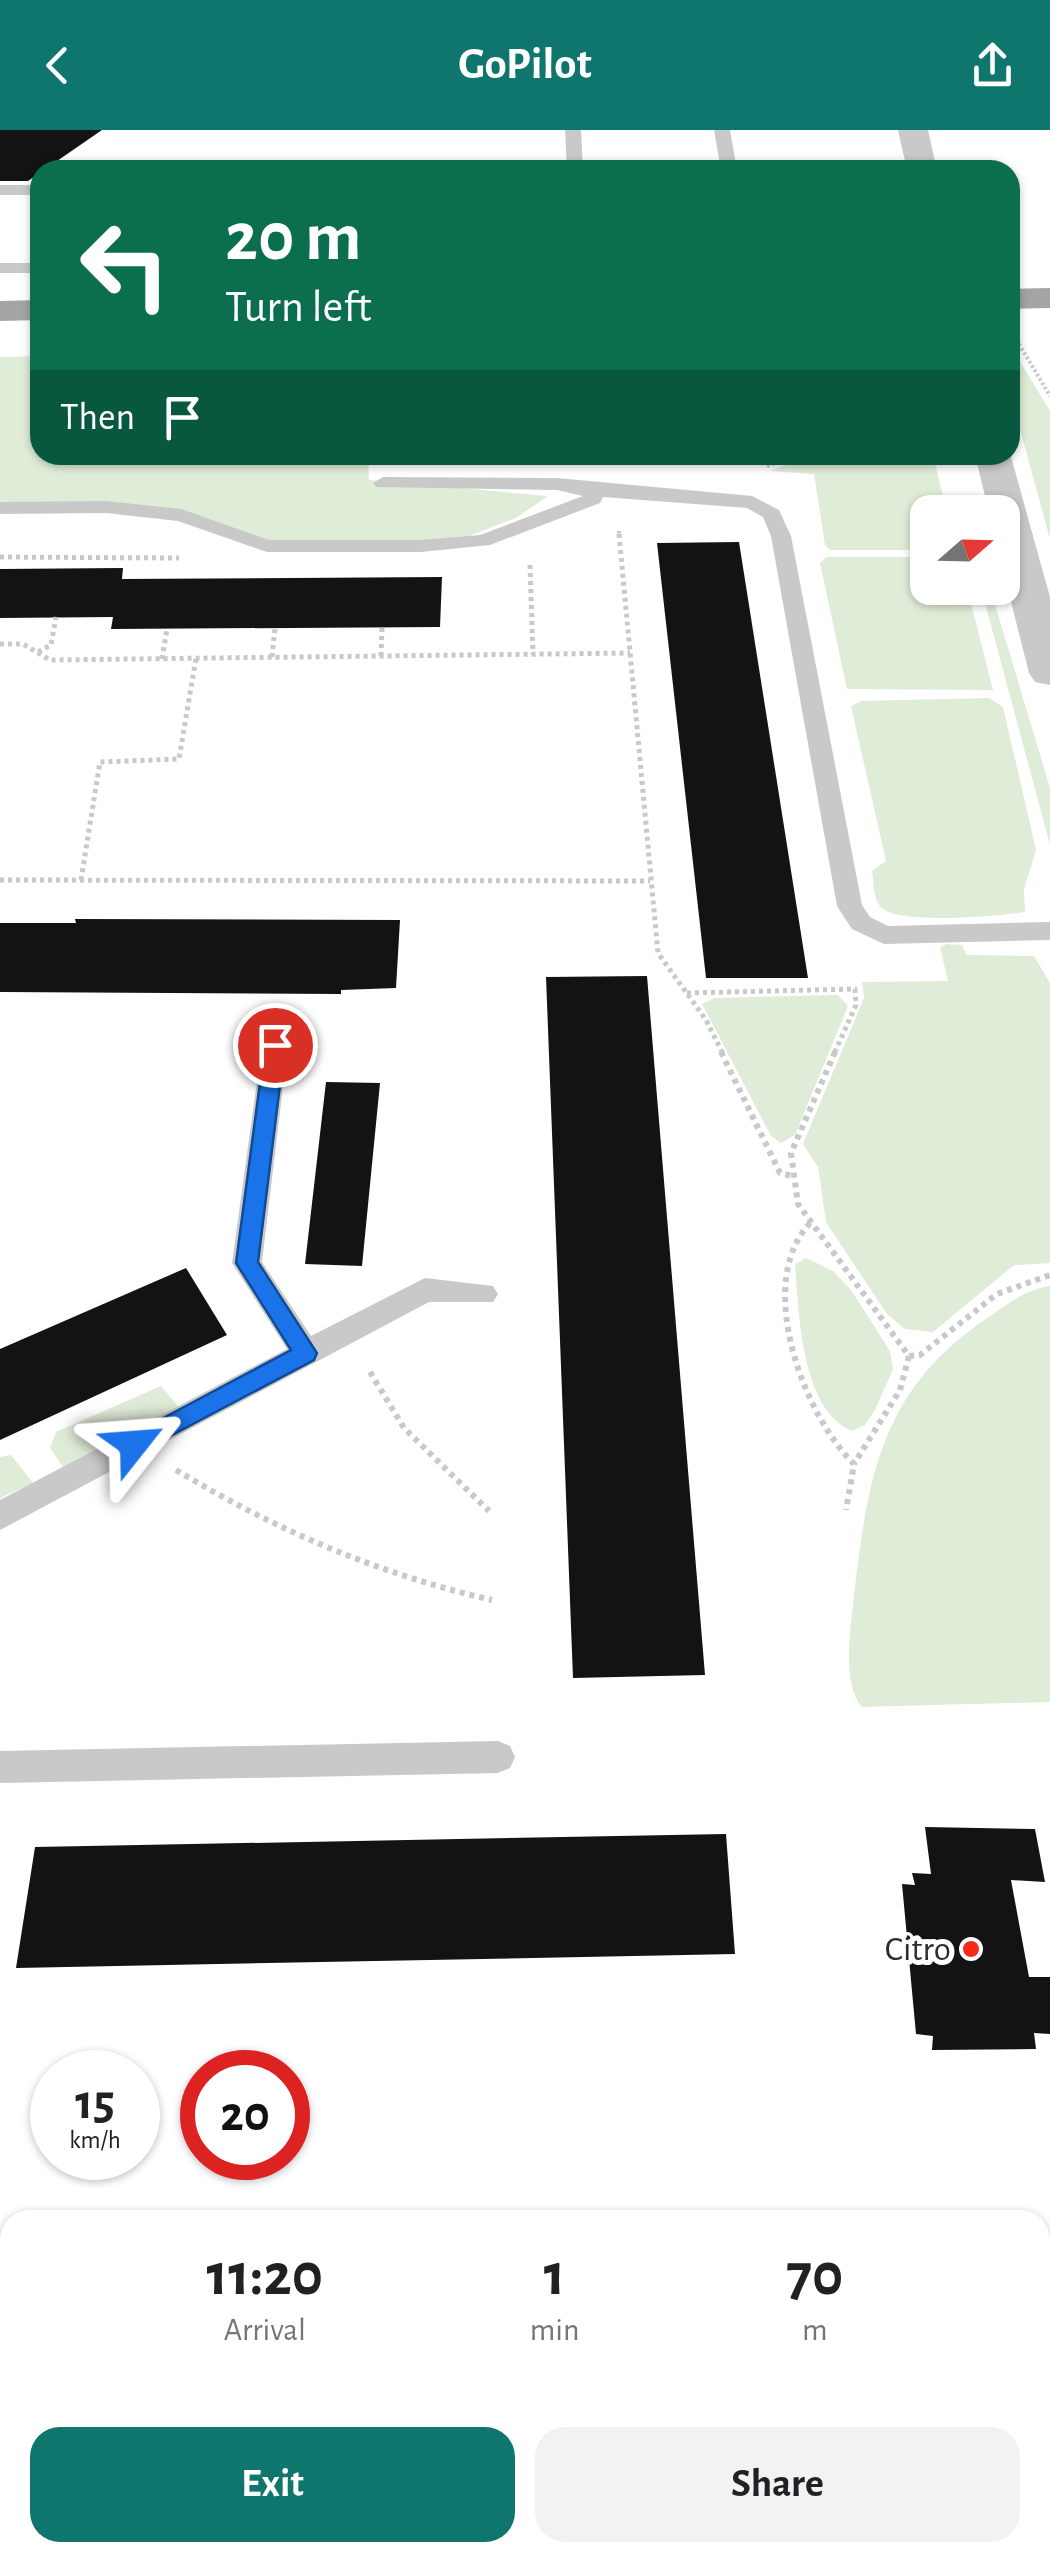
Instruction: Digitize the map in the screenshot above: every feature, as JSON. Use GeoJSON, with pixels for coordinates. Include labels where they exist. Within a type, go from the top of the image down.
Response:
{"type":"FeatureCollection","features":[{"type":"Feature","properties":{"kind":"main road"},"geometry":{"type":"LineString","coordinates":[[1020,298],[1050,298]]}},
{"type":"Feature","properties":{"kind":"main road"},"geometry":{"type":"LineString","coordinates":[[0,311],[30,310]]}},
{"type":"Feature","properties":{"kind":"street"},"geometry":{"type":"LineString","coordinates":[[912,130],[920,160]]}},
{"type":"Feature","properties":{"kind":"street"},"geometry":{"type":"LineString","coordinates":[[996,465],[1050,673]]}},
{"type":"Feature","properties":{"kind":"lane"},"geometry":{"type":"LineString","coordinates":[[573,130],[574,160]]}},
{"type":"Feature","properties":{"kind":"lane"},"geometry":{"type":"LineString","coordinates":[[722,130],[727,160]]}},
{"type":"Feature","properties":{"kind":"lane"},"geometry":{"type":"LineString","coordinates":[[0,190],[30,190]]}},
{"type":"Feature","properties":{"kind":"lane"},"geometry":{"type":"LineString","coordinates":[[0,268],[30,268]]}},
{"type":"Feature","properties":{"kind":"lane"},"geometry":{"type":"LineString","coordinates":[[383,484],[557,484],[731,498],[772,514],[781,536],[850,906],[861,923],[884,935],[1050,931]]}},
{"type":"Feature","properties":{"kind":"lane"},"geometry":{"type":"LineString","coordinates":[[0,508],[106,507],[181,515],[267,546],[420,546],[482,541],[593,500],[604,490]]}},
{"type":"Feature","properties":{"kind":"lane"},"geometry":{"type":"LineString","coordinates":[[275,1045],[247,1263],[306,1353]]}},
{"type":"Feature","properties":{"kind":"lane"},"geometry":{"type":"LineString","coordinates":[[0,1516],[425,1290],[483,1294]]}},
{"type":"Feature","properties":{"kind":"lane"},"geometry":{"type":"LineString","coordinates":[[0,1767],[498,1757]]}},
{"type":"Feature","properties":{"kind":"path"},"geometry":{"type":"LineString","coordinates":[[1020,346],[1050,396]]}},
{"type":"Feature","properties":{"kind":"path"},"geometry":{"type":"LineString","coordinates":[[604,490],[630,653],[658,952],[706,1020],[780,1173],[792,1176]]}},
{"type":"Feature","properties":{"kind":"path"},"geometry":{"type":"LineString","coordinates":[[530,559],[532,654]]}},
{"type":"Feature","properties":{"kind":"path"},"geometry":{"type":"LineString","coordinates":[[37,652],[51,645],[56,618]]}},
{"type":"Feature","properties":{"kind":"path"},"geometry":{"type":"LineString","coordinates":[[380,656],[382,627]]}},
{"type":"Feature","properties":{"kind":"path"},"geometry":{"type":"LineString","coordinates":[[162,659],[167,628]]}},
{"type":"Feature","properties":{"kind":"path"},"geometry":{"type":"LineString","coordinates":[[272,657],[275,628]]}},
{"type":"Feature","properties":{"kind":"path"},"geometry":{"type":"LineString","coordinates":[[0,644],[23,644],[50,660],[630,653]]}},
{"type":"Feature","properties":{"kind":"path"},"geometry":{"type":"LineString","coordinates":[[81,880],[100,762],[179,760],[196,658]]}},
{"type":"Feature","properties":{"kind":"path"},"geometry":{"type":"LineString","coordinates":[[0,880],[650,881]]}},
{"type":"Feature","properties":{"kind":"path"},"geometry":{"type":"LineString","coordinates":[[686,993],[854,989],[856,1005],[790,1153],[798,1204],[908,1356],[900,1390],[854,1464],[846,1510]]}},
{"type":"Feature","properties":{"kind":"path"},"geometry":{"type":"LineString","coordinates":[[810,1223],[797,1236],[787,1262],[786,1300],[804,1388],[829,1438],[854,1464]]}},
{"type":"Feature","properties":{"kind":"path"},"geometry":{"type":"LineString","coordinates":[[908,1356],[920,1355],[998,1294],[1032,1277],[1050,1275]]}},
{"type":"Feature","properties":{"kind":"path"},"geometry":{"type":"LineString","coordinates":[[370,1372],[404,1428],[489,1511]]}},
{"type":"Feature","properties":{"kind":"path"},"geometry":{"type":"LineString","coordinates":[[134,1444],[248,1514],[416,1584],[492,1600]]}},
{"type":"Feature","properties":{"kind":"green space"},"geometry":{"type":"Polygon","coordinates":[[[30,356],[30,465],[368,465],[369,480],[548,496],[516,518],[447,544],[267,546],[181,515],[0,508],[0,357],[30,356]]]}},
{"type":"Feature","properties":{"kind":"green space"},"geometry":{"type":"Polygon","coordinates":[[[1020,361],[1050,411],[1050,539],[1020,429],[1020,361]]]}},
{"type":"Feature","properties":{"kind":"green space"},"geometry":{"type":"Polygon","coordinates":[[[785,465],[935,465],[943,495],[910,495],[910,550],[830,550],[825,545],[814,474],[770,471],[785,465]]]}},
{"type":"Feature","properties":{"kind":"green space"},"geometry":{"type":"Polygon","coordinates":[[[826,557],[910,557],[910,605],[971,605],[993,690],[847,689],[820,563],[826,557]]]}},
{"type":"Feature","properties":{"kind":"green space"},"geometry":{"type":"Polygon","coordinates":[[[986,605],[995,605],[1050,788],[1050,845],[986,605]]]}},
{"type":"Feature","properties":{"kind":"green space"},"geometry":{"type":"Polygon","coordinates":[[[989,698],[1003,707],[1036,850],[1024,889],[1025,912],[950,918],[892,913],[879,905],[874,891],[872,871],[886,861],[851,706],[861,701],[989,698]]]}},
{"type":"Feature","properties":{"kind":"green space"},"geometry":{"type":"Polygon","coordinates":[[[962,945],[967,955],[1034,956],[1050,983],[1050,1263],[1014,1265],[933,1332],[905,1329],[887,1314],[826,1222],[818,1167],[803,1144],[864,998],[862,982],[948,981],[940,947],[962,945]]]}},
{"type":"Feature","properties":{"kind":"green space"},"geometry":{"type":"Polygon","coordinates":[[[838,995],[848,1006],[795,1135],[781,1143],[771,1136],[702,1004],[714,998],[838,995]]]}},
{"type":"Feature","properties":{"kind":"green space"},"geometry":{"type":"Polygon","coordinates":[[[806,1258],[833,1271],[851,1290],[890,1351],[893,1369],[875,1410],[865,1425],[852,1431],[835,1420],[822,1403],[806,1358],[795,1264],[806,1258]]]}},
{"type":"Feature","properties":{"kind":"green space"},"geometry":{"type":"Polygon","coordinates":[[[1050,1286],[1050,1702],[862,1707],[851,1684],[850,1638],[866,1513],[885,1441],[921,1377],[948,1348],[1015,1299],[1050,1286]]]}},
{"type":"Feature","properties":{"kind":"green space"},"geometry":{"type":"Polygon","coordinates":[[[161,1386],[181,1410],[63,1467],[50,1448],[56,1432],[161,1386]]]}},
{"type":"Feature","properties":{"kind":"green space"},"geometry":{"type":"Polygon","coordinates":[[[11,1455],[33,1483],[0,1498],[0,1457],[11,1455]]]}},
{"type":"Feature","properties":{"kind":"building"},"geometry":{"type":"Polygon","coordinates":[[[0,130],[102,130],[58,160],[30,160],[28,181],[0,181],[0,130]]]}},
{"type":"Feature","properties":{"kind":"building"},"geometry":{"type":"Polygon","coordinates":[[[739,542],[808,978],[706,978],[657,543],[739,542]]]}},
{"type":"Feature","properties":{"kind":"building"},"geometry":{"type":"Polygon","coordinates":[[[123,568],[122,579],[442,577],[440,627],[111,629],[113,617],[0,618],[0,569],[123,568]]]}},
{"type":"Feature","properties":{"kind":"building"},"geometry":{"type":"Polygon","coordinates":[[[75,919],[400,920],[396,988],[341,990],[341,994],[0,992],[0,923],[76,923],[75,919]]]}},
{"type":"Feature","properties":{"kind":"building"},"geometry":{"type":"Polygon","coordinates":[[[647,976],[705,1675],[573,1678],[546,977],[647,976]]]}},
{"type":"Feature","properties":{"kind":"building"},"geometry":{"type":"Polygon","coordinates":[[[326,1082],[380,1083],[362,1266],[305,1264],[326,1082]]]}},
{"type":"Feature","properties":{"kind":"building"},"geometry":{"type":"Polygon","coordinates":[[[186,1268],[227,1335],[0,1440],[0,1349],[186,1268]]]}},
{"type":"Feature","properties":{"kind":"building","name":"Citro"},"geometry":{"type":"Polygon","coordinates":[[[925,1827],[1035,1829],[1045,1882],[1011,1880],[1029,1977],[1050,1977],[1050,2034],[1034,2033],[1036,2049],[932,2050],[933,2036],[916,2034],[902,1884],[915,1885],[912,1873],[931,1874],[925,1827]]]}},
{"type":"Feature","properties":{"kind":"building"},"geometry":{"type":"Polygon","coordinates":[[[726,1834],[735,1954],[16,1968],[35,1847],[726,1834]]]}},
{"type":"Feature","properties":{"kind":"place","name":"Citro"},"geometry":{"type":"Point","coordinates":[971,1949]}},
{"type":"Feature","properties":{"kind":"route"},"geometry":{"type":"LineString","coordinates":[[134,1444],[306,1353],[247,1263],[275,1045]]}}]}
